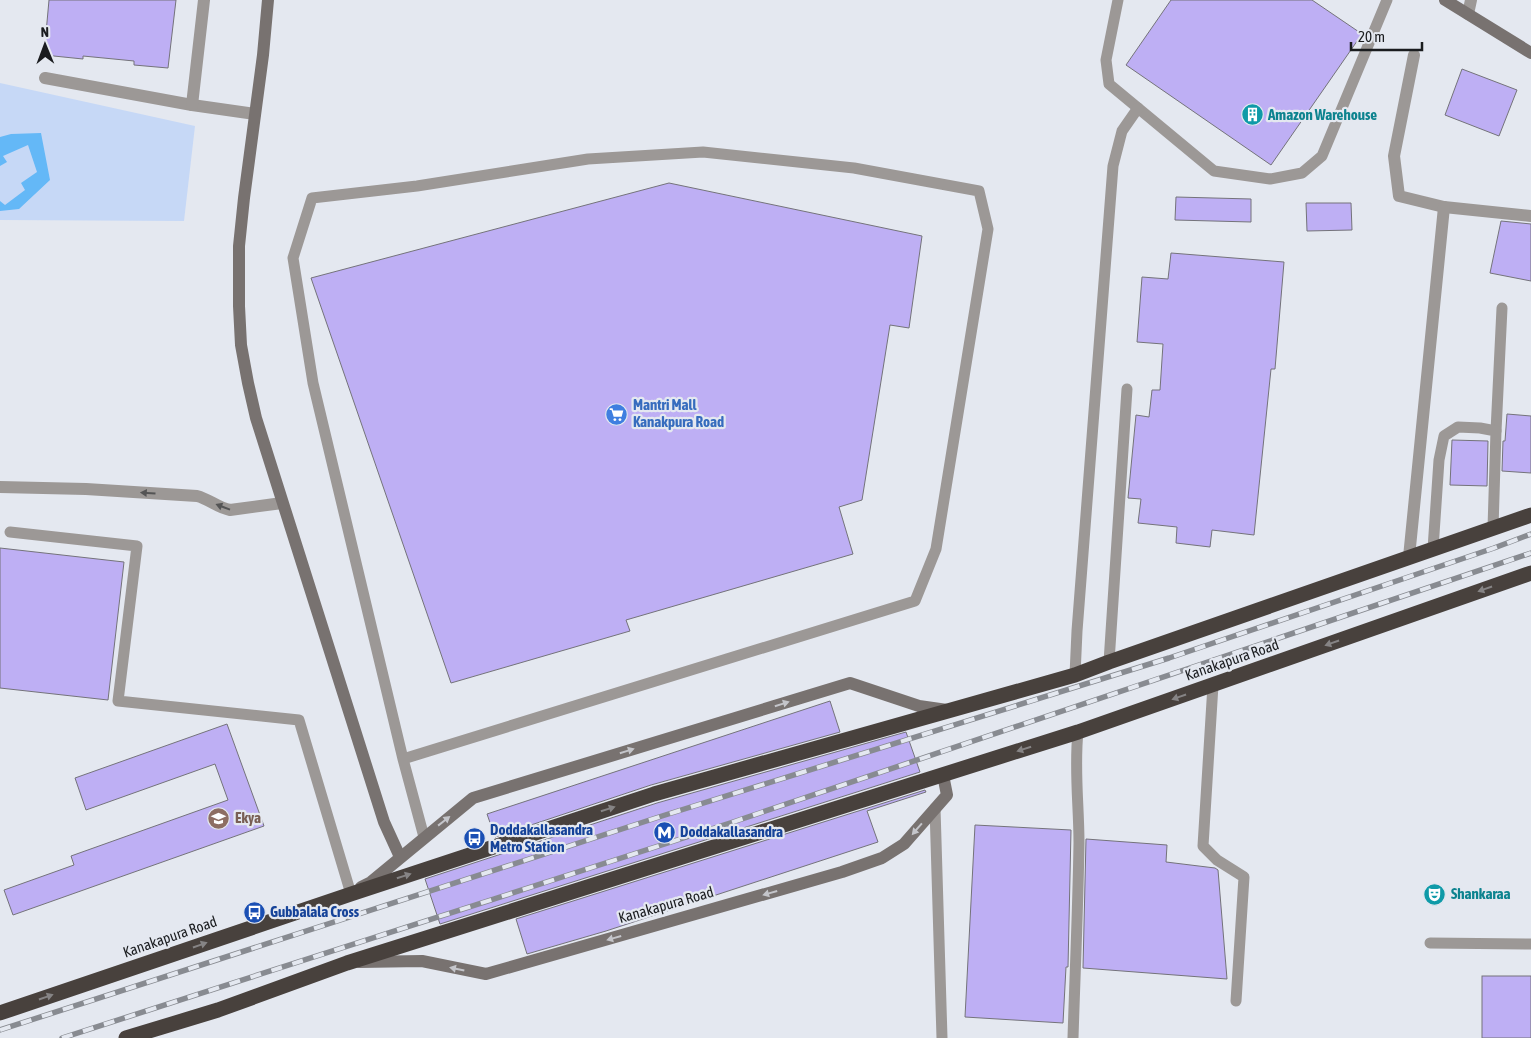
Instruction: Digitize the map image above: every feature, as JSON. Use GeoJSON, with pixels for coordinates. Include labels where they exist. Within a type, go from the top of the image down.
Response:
{"type":"FeatureCollection","features":[{"type":"Feature","properties":{"kind":"highway","name":"Kanakapura Road"},"geometry":{"type":"LineString","coordinates":[[0,1013],[654,794],[1075,675],[1409,557],[1530,517]]}},
{"type":"Feature","properties":{"kind":"highway","name":"Kanakapura Road"},"geometry":{"type":"LineString","coordinates":[[126,1038],[218,1010],[347,963],[1078,732],[1531,573]]}},
{"type":"Feature","properties":{"kind":"street"},"geometry":{"type":"LineString","coordinates":[[192,106],[204,0]]}},
{"type":"Feature","properties":{"kind":"street"},"geometry":{"type":"LineString","coordinates":[[268,0],[239,246],[239,306],[241,336],[248,382],[282,503],[384,822],[400,857]]}},
{"type":"Feature","properties":{"kind":"street"},"geometry":{"type":"LineString","coordinates":[[1445,0],[1531,53]]}},
{"type":"Feature","properties":{"kind":"street"},"geometry":{"type":"LineString","coordinates":[[1468,14],[1470,0]]}},
{"type":"Feature","properties":{"kind":"street"},"geometry":{"type":"LineString","coordinates":[[1414,55],[1394,156],[1400,196],[1444,207],[1531,216]]}},
{"type":"Feature","properties":{"kind":"street"},"geometry":{"type":"LineString","coordinates":[[45,78],[192,106],[255,114]]}},
{"type":"Feature","properties":{"kind":"street"},"geometry":{"type":"LineString","coordinates":[[1409,557],[1444,207]]}},
{"type":"Feature","properties":{"kind":"street"},"geometry":{"type":"LineString","coordinates":[[0,487],[86,489],[197,496],[208,499],[222,508],[230,510],[282,503]]}},
{"type":"Feature","properties":{"kind":"street","name":"Kanakapura Road"},"geometry":{"type":"LineString","coordinates":[[351,894],[371,882],[473,798],[850,683],[919,706],[951,711]]}},
{"type":"Feature","properties":{"kind":"street","name":"Kanakapura Road"},"geometry":{"type":"LineString","coordinates":[[347,963],[422,961],[486,974],[842,872],[882,858],[904,844],[947,795],[943,775]]}},
{"type":"Feature","properties":{"kind":"lane"},"geometry":{"type":"LineString","coordinates":[[1118,0],[1106,60],[1109,84],[1214,171],[1270,179],[1302,174],[1322,156],[1387,0]]}},
{"type":"Feature","properties":{"kind":"lane"},"geometry":{"type":"LineString","coordinates":[[1075,675],[1113,166],[1122,131],[1138,108]]}},
{"type":"Feature","properties":{"kind":"lane"},"geometry":{"type":"LineString","coordinates":[[404,759],[914,602],[936,549],[988,229],[979,191],[854,168],[703,152],[588,159],[417,186],[312,198],[294,258],[313,383],[404,759],[424,838]]}},
{"type":"Feature","properties":{"kind":"lane"},"geometry":{"type":"LineString","coordinates":[[1493,528],[1502,308]]}},
{"type":"Feature","properties":{"kind":"lane"},"geometry":{"type":"LineString","coordinates":[[1109,662],[1126,389]]}},
{"type":"Feature","properties":{"kind":"lane"},"geometry":{"type":"LineString","coordinates":[[1433,549],[1439,460],[1444,436],[1458,428],[1480,428],[1496,431]]}},
{"type":"Feature","properties":{"kind":"lane"},"geometry":{"type":"LineString","coordinates":[[10,532],[137,546],[118,701],[299,720],[351,894]]}},
{"type":"Feature","properties":{"kind":"lane"},"geometry":{"type":"LineString","coordinates":[[1213,685],[1203,846],[1217,860],[1244,877],[1236,1000]]}},
{"type":"Feature","properties":{"kind":"lane"},"geometry":{"type":"LineString","coordinates":[[1073,1038],[1078,896],[1079,825],[1076,749],[1078,732]]}},
{"type":"Feature","properties":{"kind":"lane"},"geometry":{"type":"LineString","coordinates":[[935,808],[942,1038]]}},
{"type":"Feature","properties":{"kind":"lane"},"geometry":{"type":"LineString","coordinates":[[1430,943],[1531,944]]}},
{"type":"Feature","properties":{"kind":"shaded area"},"geometry":{"type":"Polygon","coordinates":[[[0,83],[195,126],[184,221],[0,220],[0,83]]]}},
{"type":"Feature","properties":{"kind":"water"},"geometry":{"type":"Polygon","coordinates":[[[41,133],[50,180],[19,209],[0,211],[0,201],[5,205],[25,190],[21,183],[37,172],[28,145],[3,156],[7,162],[0,166],[0,137],[11,134],[41,133]]]}},
{"type":"Feature","properties":{"kind":"building"},"geometry":{"type":"Polygon","coordinates":[[[49,0],[176,0],[168,68],[134,65],[134,61],[83,56],[83,59],[44,55],[49,0]]]}},
{"type":"Feature","properties":{"kind":"building","name":"Amazon Warehouse"},"geometry":{"type":"Polygon","coordinates":[[[1171,0],[1312,0],[1362,34],[1271,165],[1126,65],[1171,0]]]}},
{"type":"Feature","properties":{"kind":"building"},"geometry":{"type":"Polygon","coordinates":[[[1462,69],[1517,90],[1499,136],[1445,115],[1462,69]]]}},
{"type":"Feature","properties":{"kind":"building","name":"Mantri Mall Kanakpura Road"},"geometry":{"type":"Polygon","coordinates":[[[669,183],[922,236],[909,328],[890,325],[862,500],[839,507],[853,554],[626,620],[630,631],[451,683],[311,278],[669,183]]]}},
{"type":"Feature","properties":{"kind":"building"},"geometry":{"type":"Polygon","coordinates":[[[1176,197],[1251,199],[1251,222],[1175,220],[1176,197]]]}},
{"type":"Feature","properties":{"kind":"building"},"geometry":{"type":"Polygon","coordinates":[[[1306,203],[1351,203],[1352,230],[1307,231],[1306,203]]]}},
{"type":"Feature","properties":{"kind":"building"},"geometry":{"type":"Polygon","coordinates":[[[1501,221],[1531,224],[1531,281],[1490,273],[1501,221]]]}},
{"type":"Feature","properties":{"kind":"building"},"geometry":{"type":"Polygon","coordinates":[[[1171,253],[1284,262],[1275,369],[1271,369],[1254,535],[1212,530],[1210,547],[1176,543],[1177,527],[1138,523],[1141,499],[1128,498],[1136,415],[1149,417],[1152,390],[1160,390],[1163,344],[1137,342],[1142,277],[1168,279],[1171,253]]]}},
{"type":"Feature","properties":{"kind":"building"},"geometry":{"type":"Polygon","coordinates":[[[1507,414],[1531,416],[1531,473],[1502,471],[1503,441],[1505,441],[1507,414]]]}},
{"type":"Feature","properties":{"kind":"building"},"geometry":{"type":"Polygon","coordinates":[[[1452,440],[1488,441],[1487,486],[1450,485],[1452,440]]]}},
{"type":"Feature","properties":{"kind":"building"},"geometry":{"type":"Polygon","coordinates":[[[0,548],[124,562],[108,700],[0,688],[0,548]]]}},
{"type":"Feature","properties":{"kind":"building"},"geometry":{"type":"Polygon","coordinates":[[[830,701],[840,732],[651,785],[495,837],[487,814],[830,701]]]}},
{"type":"Feature","properties":{"kind":"building","name":"Ekya"},"geometry":{"type":"Polygon","coordinates":[[[227,724],[264,826],[13,915],[4,890],[74,865],[71,856],[228,800],[215,764],[86,810],[75,778],[227,724]]]}},
{"type":"Feature","properties":{"kind":"building"},"geometry":{"type":"Polygon","coordinates":[[[906,732],[920,772],[440,924],[425,879],[657,803],[906,732]]]}},
{"type":"Feature","properties":{"kind":"building"},"geometry":{"type":"Polygon","coordinates":[[[925,790],[926,792],[867,811],[878,842],[606,931],[527,954],[516,919],[925,790]]]}},
{"type":"Feature","properties":{"kind":"building"},"geometry":{"type":"Polygon","coordinates":[[[975,825],[1071,830],[1068,967],[1066,967],[1063,1023],[965,1017],[975,825]]]}},
{"type":"Feature","properties":{"kind":"building"},"geometry":{"type":"Polygon","coordinates":[[[1086,839],[1167,845],[1166,862],[1215,868],[1218,870],[1227,979],[1083,968],[1086,839]]]}},
{"type":"Feature","properties":{"kind":"building"},"geometry":{"type":"Polygon","coordinates":[[[1482,976],[1531,976],[1531,1038],[1482,1038],[1482,976]]]}},
{"type":"Feature","properties":{"kind":"railway"},"geometry":{"type":"LineString","coordinates":[[0,1030],[662,816],[1169,658],[1531,534]]}},
{"type":"Feature","properties":{"kind":"railway"},"geometry":{"type":"LineString","coordinates":[[62,1038],[730,823],[1531,553]]}},
{"type":"Feature","properties":{"kind":"place","name":"Amazon Warehouse"},"geometry":{"type":"Point","coordinates":[1252,115]}},
{"type":"Feature","properties":{"kind":"place","name":"Mantri Mall Kanakpura Road"},"geometry":{"type":"Point","coordinates":[617,414]}},
{"type":"Feature","properties":{"kind":"place","name":"Ekya"},"geometry":{"type":"Point","coordinates":[219,818]}},
{"type":"Feature","properties":{"kind":"place","name":"Doddakallasandra"},"geometry":{"type":"Point","coordinates":[664,832]}},
{"type":"Feature","properties":{"kind":"place","name":"Doddakallasandra Metro Station"},"geometry":{"type":"Point","coordinates":[474,839]}},
{"type":"Feature","properties":{"kind":"place","name":"Shankaraa"},"geometry":{"type":"Point","coordinates":[1435,894]}},
{"type":"Feature","properties":{"kind":"place","name":"Gubbalala Cross"},"geometry":{"type":"Point","coordinates":[254,912]}}]}
